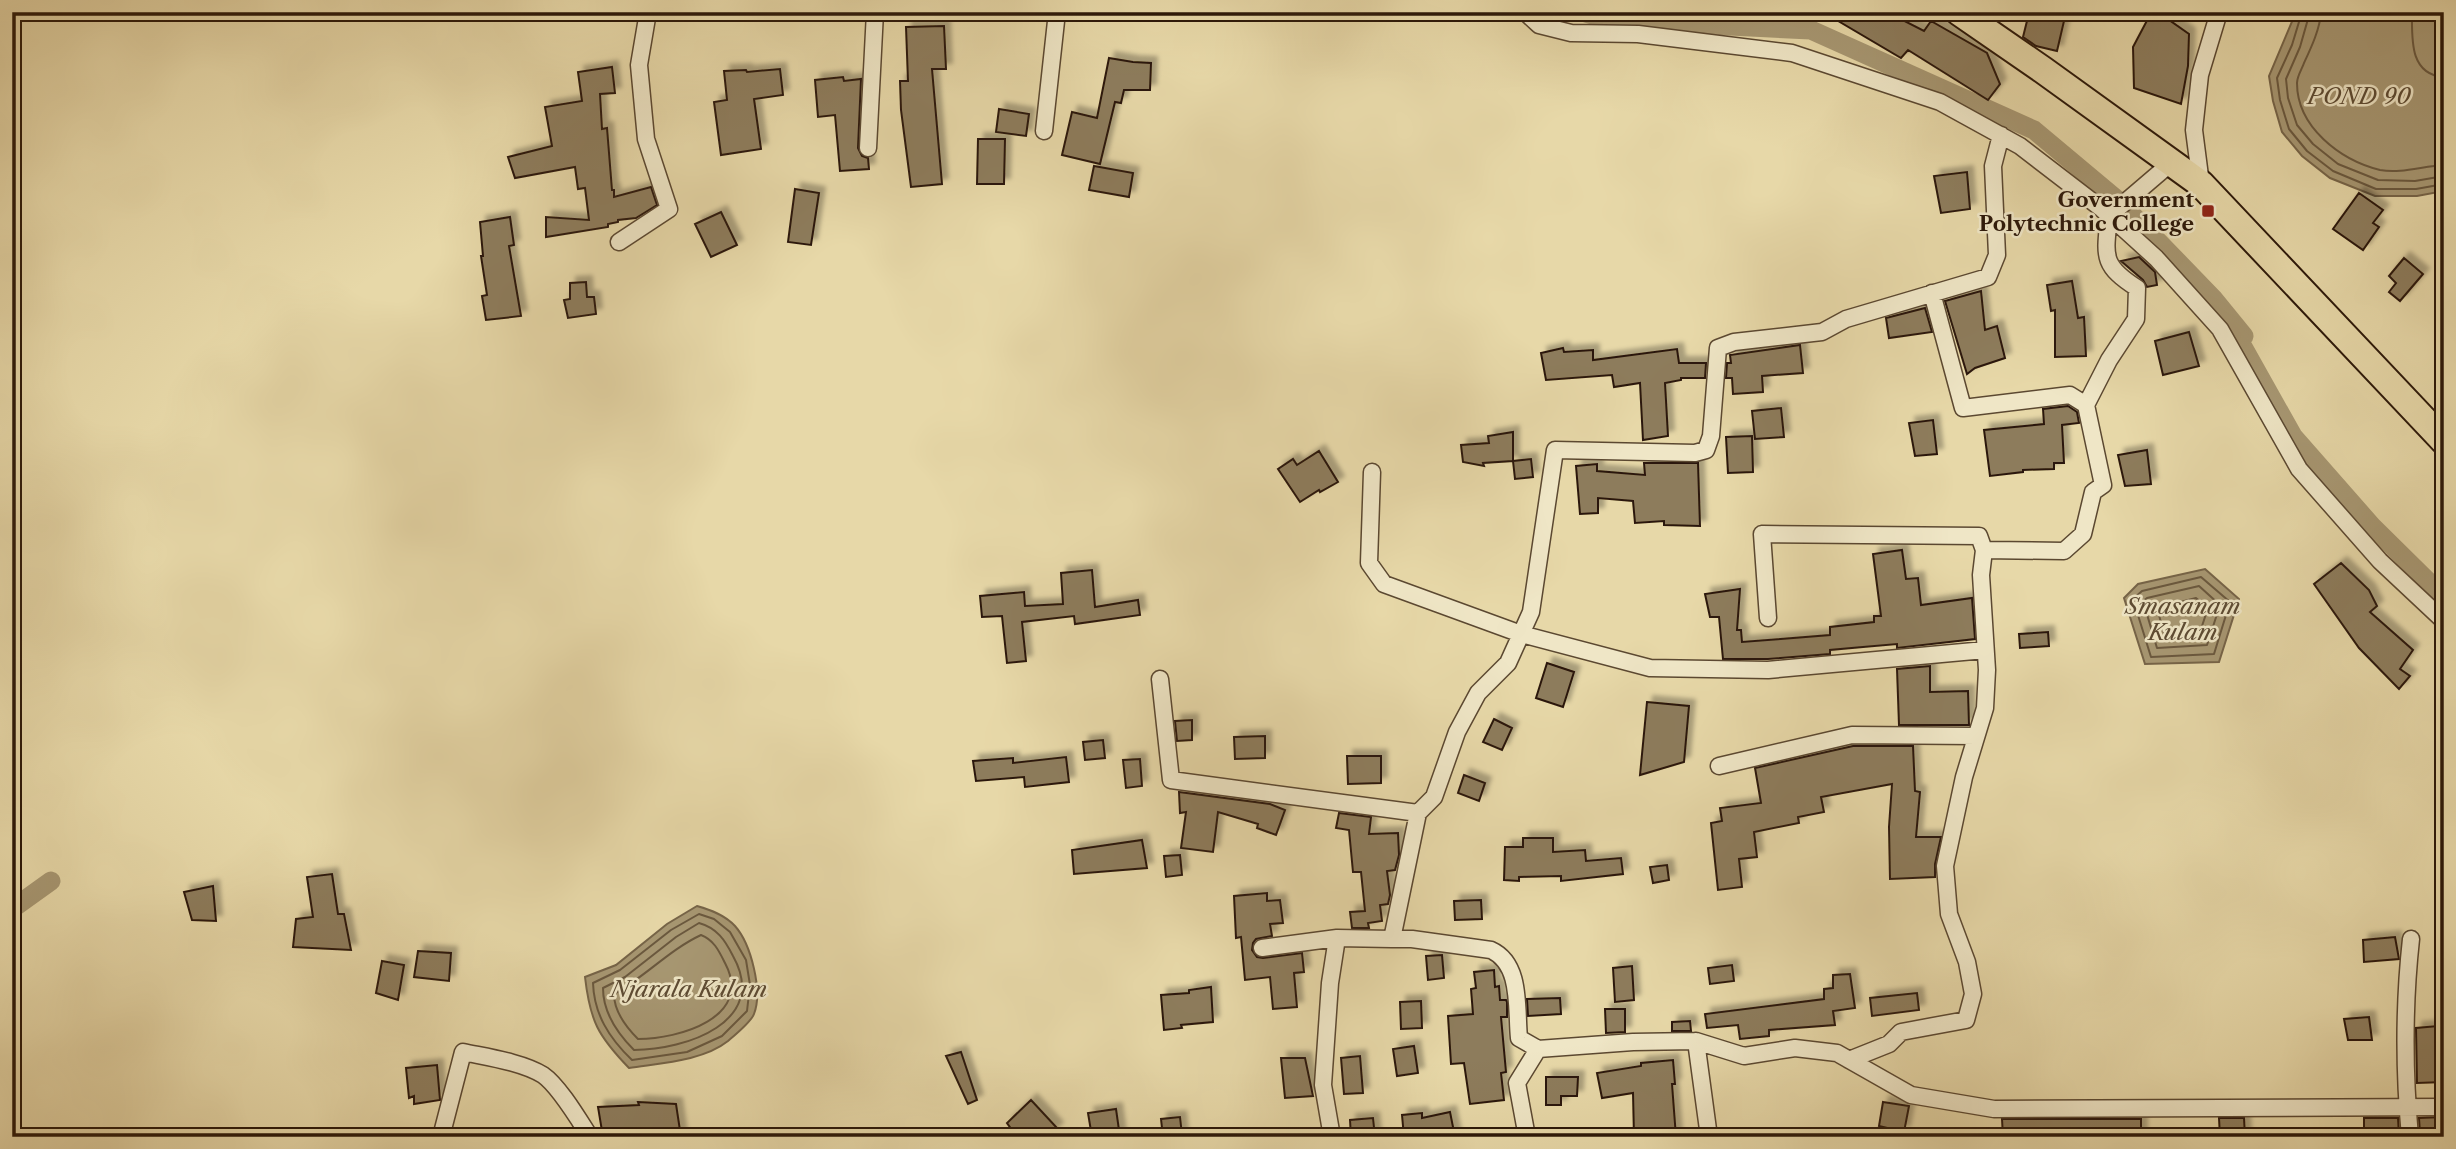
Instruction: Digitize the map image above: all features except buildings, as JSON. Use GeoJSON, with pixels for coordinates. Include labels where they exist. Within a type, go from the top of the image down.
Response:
{"type":"FeatureCollection","features":[{"type":"Feature","properties":{"kind":"main road"},"geometry":{"type":"LineString","coordinates":[[1959,12],[2201,184],[2444,441]]}},
{"type":"Feature","properties":{"kind":"street"},"geometry":{"type":"LineString","coordinates":[[619,242],[668,209],[646,139],[641,90],[639,65],[648,12]]}},
{"type":"Feature","properties":{"kind":"street"},"geometry":{"type":"LineString","coordinates":[[868,148],[875,12]]}},
{"type":"Feature","properties":{"kind":"street"},"geometry":{"type":"LineString","coordinates":[[1044,131],[1056,12]]}},
{"type":"Feature","properties":{"kind":"street"},"geometry":{"type":"LineString","coordinates":[[1525,12],[1539,25],[1571,33],[1638,34],[1792,53],[1940,102],[2020,146],[2109,216],[2156,258],[2220,330],[2299,469],[2380,561],[2444,621]]}},
{"type":"Feature","properties":{"kind":"street"},"geometry":{"type":"LineString","coordinates":[[2201,184],[2194,130],[2195,117],[2200,75],[2219,12]]}},
{"type":"Feature","properties":{"kind":"street"},"geometry":{"type":"LineString","coordinates":[[1392,939],[1419,813],[1434,797],[1457,732],[1478,693],[1508,663],[1531,611],[1555,450],[1695,453],[1706,450],[1711,436],[1718,348],[1734,342],[1822,332],[1846,319],[1988,277],[1997,256],[1993,166],[2001,135]]}},
{"type":"Feature","properties":{"kind":"street"},"geometry":{"type":"LineString","coordinates":[[1984,550],[2064,551],[2083,534],[2093,492],[2103,485],[2086,405],[2109,360],[2136,319],[2137,288],[2118,276],[2108,260],[2109,216],[2171,163]]}},
{"type":"Feature","properties":{"kind":"street"},"geometry":{"type":"LineString","coordinates":[[1932,293],[1963,408],[2070,395],[2086,405]]}},
{"type":"Feature","properties":{"kind":"street"},"geometry":{"type":"LineString","coordinates":[[1372,472],[1369,563],[1384,584],[1521,634],[1650,668],[1768,670],[1985,650]]}},
{"type":"Feature","properties":{"kind":"street"},"geometry":{"type":"LineString","coordinates":[[1769,618],[1762,534],[1979,536],[1984,550],[1980,575],[1987,670],[1985,708],[1964,777],[1945,866],[1950,914],[1967,962],[1972,994],[1966,1020],[1900,1032],[1889,1044],[1849,1060]]}},
{"type":"Feature","properties":{"kind":"street"},"geometry":{"type":"LineString","coordinates":[[1160,679],[1171,780],[1419,813]]}},
{"type":"Feature","properties":{"kind":"street"},"geometry":{"type":"LineString","coordinates":[[1719,766],[1852,735],[1976,736]]}},
{"type":"Feature","properties":{"kind":"street"},"geometry":{"type":"LineString","coordinates":[[1332,1137],[1323,1084],[1330,982],[1337,938]]}},
{"type":"Feature","properties":{"kind":"street"},"geometry":{"type":"LineString","coordinates":[[1262,948],[1337,938],[1412,939],[1491,950],[1500,954],[1513,973],[1519,1038],[1538,1049],[1633,1042],[1696,1041],[1744,1056],[1795,1048],[1837,1053],[1911,1095],[1994,1109],[2444,1107]]}},
{"type":"Feature","properties":{"kind":"street"},"geometry":{"type":"LineString","coordinates":[[2410,1137],[2407,1108],[2407,979],[2411,939]]}},
{"type":"Feature","properties":{"kind":"street"},"geometry":{"type":"LineString","coordinates":[[1696,1041],[1709,1137]]}},
{"type":"Feature","properties":{"kind":"street"},"geometry":{"type":"LineString","coordinates":[[1527,1137],[1517,1083],[1538,1049]]}},
{"type":"Feature","properties":{"kind":"street"},"geometry":{"type":"LineString","coordinates":[[441,1137],[463,1052],[502,1059],[543,1076],[572,1108],[590,1137]]}},
{"type":"Feature","properties":{"kind":"water","name":"POND 90"},"geometry":{"type":"Polygon","coordinates":[[[2296,12],[2438,12],[2444,104],[2444,191],[2417,196],[2375,196],[2330,178],[2302,156],[2282,132],[2269,76],[2296,12]]]}},
{"type":"Feature","properties":{"kind":"water","name":"Smasanam Kulam"},"geometry":{"type":"Polygon","coordinates":[[[2205,569],[2239,599],[2219,662],[2145,664],[2124,598],[2138,584],[2205,569]]]}},
{"type":"Feature","properties":{"kind":"water","name":"Njarala Kulam"},"geometry":{"type":"Polygon","coordinates":[[[697,906],[722,916],[741,934],[754,968],[757,993],[754,1014],[718,1048],[681,1060],[629,1068],[597,1027],[585,977],[616,965],[667,924],[697,906]]]}},
{"type":"Feature","properties":{"kind":"waterway"},"geometry":{"type":"LineString","coordinates":[[1582,12],[1609,20],[1811,30],[2034,130],[2120,202],[2213,298],[2244,336],[2238,338],[2293,436],[2372,526],[2444,597]]}},
{"type":"Feature","properties":{"kind":"waterway"},"geometry":{"type":"LineString","coordinates":[[12,909],[51,881]]}},
{"type":"Feature","properties":{"kind":"place","name":"Government Polytechnic College"},"geometry":{"type":"Point","coordinates":[2208,211]}}]}
